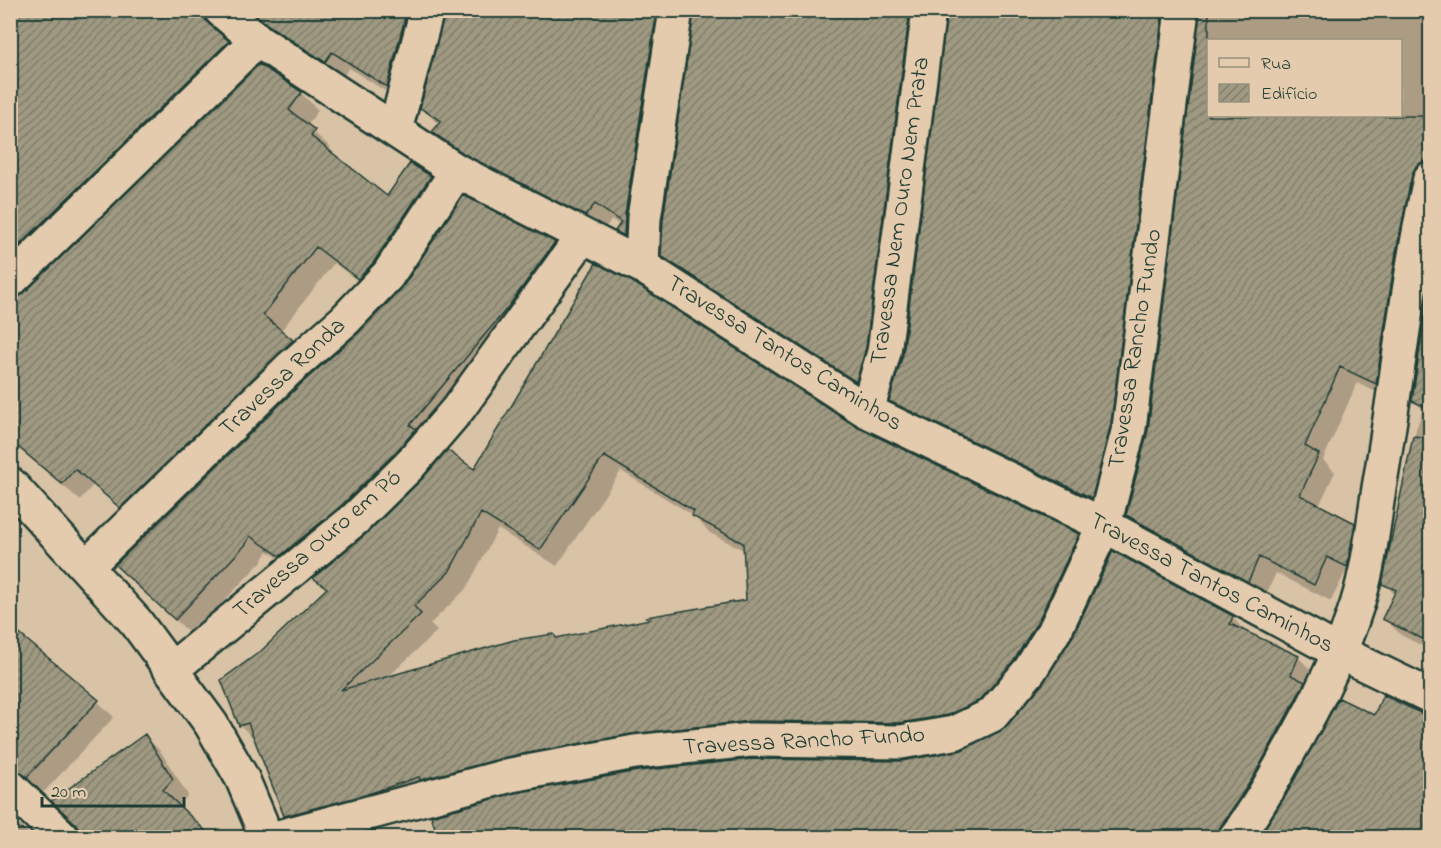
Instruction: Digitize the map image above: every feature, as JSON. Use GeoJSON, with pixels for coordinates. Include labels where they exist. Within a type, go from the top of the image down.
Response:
{"type":"FeatureCollection","features":[{"type":"Feature","properties":{"kind":"street","name":"Travessa Tantos Caminhos"},"geometry":{"type":"LineString","coordinates":[[221,10],[257,40],[457,171],[642,266],[867,411],[1104,525],[1339,652],[1431,696]]}},
{"type":"Feature","properties":{"kind":"street"},"geometry":{"type":"LineString","coordinates":[[395,130],[427,10]]}},
{"type":"Feature","properties":{"kind":"street"},"geometry":{"type":"LineString","coordinates":[[642,266],[644,218],[676,10]]}},
{"type":"Feature","properties":{"kind":"street","name":"Travessa Nem Ouro Nem Prata"},"geometry":{"type":"LineString","coordinates":[[867,411],[884,352],[929,10]]}},
{"type":"Feature","properties":{"kind":"street","name":"Travessa Rancho Fundo"},"geometry":{"type":"LineString","coordinates":[[275,837],[512,775],[635,752],[751,740],[901,742],[954,733],[992,715],[1030,670],[1056,628],[1104,525],[1129,428],[1182,10]]}},
{"type":"Feature","properties":{"kind":"street"},"geometry":{"type":"LineString","coordinates":[[10,280],[257,40]]}},
{"type":"Feature","properties":{"kind":"street","name":"Travessa Ronda"},"geometry":{"type":"LineString","coordinates":[[87,566],[289,369],[345,320],[388,275],[457,171]]}},
{"type":"Feature","properties":{"kind":"street"},"geometry":{"type":"LineString","coordinates":[[1236,837],[1254,813],[1301,729],[1339,652],[1357,604],[1367,561],[1395,398],[1418,233],[1431,179]]}},
{"type":"Feature","properties":{"kind":"street","name":"Travessa Ouro em Pó"},"geometry":{"type":"LineString","coordinates":[[172,669],[355,519],[409,466],[458,409],[583,236]]}},
{"type":"Feature","properties":{"kind":"street"},"geometry":{"type":"LineString","coordinates":[[10,484],[136,622],[212,724],[242,777],[264,837]]}},
{"type":"Feature","properties":{"kind":"street"},"geometry":{"type":"LineString","coordinates":[[10,787],[63,837]]}},
{"type":"Feature","properties":{"kind":"building"},"geometry":{"type":"Polygon","coordinates":[[[10,10],[203,10],[204,17],[209,24],[229,41],[10,254],[10,10]]]}},
{"type":"Feature","properties":{"kind":"building"},"geometry":{"type":"Polygon","coordinates":[[[251,10],[407,10],[387,87],[332,52],[325,62],[268,25],[251,10]]]}},
{"type":"Feature","properties":{"kind":"building"},"geometry":{"type":"Polygon","coordinates":[[[445,10],[657,10],[625,215],[624,236],[615,231],[621,222],[595,204],[585,216],[466,155],[432,132],[441,121],[420,108],[445,10]]]}},
{"type":"Feature","properties":{"kind":"building"},"geometry":{"type":"Polygon","coordinates":[[[694,10],[910,10],[866,348],[856,382],[661,256],[663,220],[694,10]]]}},
{"type":"Feature","properties":{"kind":"building"},"geometry":{"type":"Polygon","coordinates":[[[947,10],[1163,10],[1111,424],[1092,498],[889,401],[903,354],[947,10]]]}},
{"type":"Feature","properties":{"kind":"building"},"geometry":{"type":"Polygon","coordinates":[[[1200,10],[1209,10],[1207,117],[1431,116],[1431,161],[1424,161],[1416,166],[1412,175],[1396,252],[1376,384],[1340,367],[1305,446],[1319,454],[1300,495],[1355,523],[1347,567],[1327,557],[1314,585],[1259,557],[1248,582],[1126,515],[1148,430],[1200,10]]]}},
{"type":"Feature","properties":{"kind":"building"},"geometry":{"type":"Polygon","coordinates":[[[259,64],[302,92],[289,110],[315,130],[311,136],[387,196],[410,163],[431,176],[373,263],[358,279],[316,247],[263,315],[293,340],[120,508],[75,469],[62,484],[10,440],[10,299],[23,294],[259,64]]]}},
{"type":"Feature","properties":{"kind":"building"},"geometry":{"type":"Polygon","coordinates":[[[463,195],[555,242],[508,307],[410,425],[416,429],[395,453],[342,505],[280,556],[250,536],[246,544],[175,620],[115,565],[302,383],[358,333],[402,288],[463,195]]]}},
{"type":"Feature","properties":{"kind":"building"},"geometry":{"type":"Polygon","coordinates":[[[596,263],[633,282],[857,427],[1079,534],[1039,619],[1015,659],[980,700],[948,715],[900,723],[751,721],[632,734],[507,757],[420,780],[419,777],[365,795],[284,816],[248,723],[239,726],[221,680],[261,651],[327,588],[313,578],[368,532],[422,479],[447,450],[474,469],[596,263]],[[604,456],[540,550],[481,513],[449,572],[414,606],[421,614],[341,690],[514,640],[554,634],[556,638],[650,619],[646,617],[746,600],[743,543],[692,516],[694,511],[604,456]]]}},
{"type":"Feature","properties":{"kind":"building"},"geometry":{"type":"Polygon","coordinates":[[[1431,276],[1431,409],[1412,401],[1431,276]]]}},
{"type":"Feature","properties":{"kind":"building"},"geometry":{"type":"Polygon","coordinates":[[[1413,436],[1431,438],[1431,643],[1382,619],[1396,590],[1382,584],[1413,436]]]}},
{"type":"Feature","properties":{"kind":"building"},"geometry":{"type":"Polygon","coordinates":[[[1113,551],[1233,616],[1230,624],[1299,656],[1291,675],[1305,682],[1254,776],[1220,827],[1217,837],[438,837],[431,816],[515,793],[638,771],[752,759],[901,761],[962,750],[1006,727],[1044,682],[1073,636],[1113,551]]]}},
{"type":"Feature","properties":{"kind":"building"},"geometry":{"type":"Polygon","coordinates":[[[10,626],[99,700],[27,777],[15,769],[10,769],[10,626]]]}},
{"type":"Feature","properties":{"kind":"building"},"geometry":{"type":"Polygon","coordinates":[[[1383,695],[1431,718],[1431,837],[1259,837],[1286,795],[1339,698],[1374,715],[1383,695]]]}},
{"type":"Feature","properties":{"kind":"building"},"geometry":{"type":"Polygon","coordinates":[[[145,734],[173,779],[163,790],[212,837],[81,837],[76,824],[51,801],[145,734]]]}}]}
